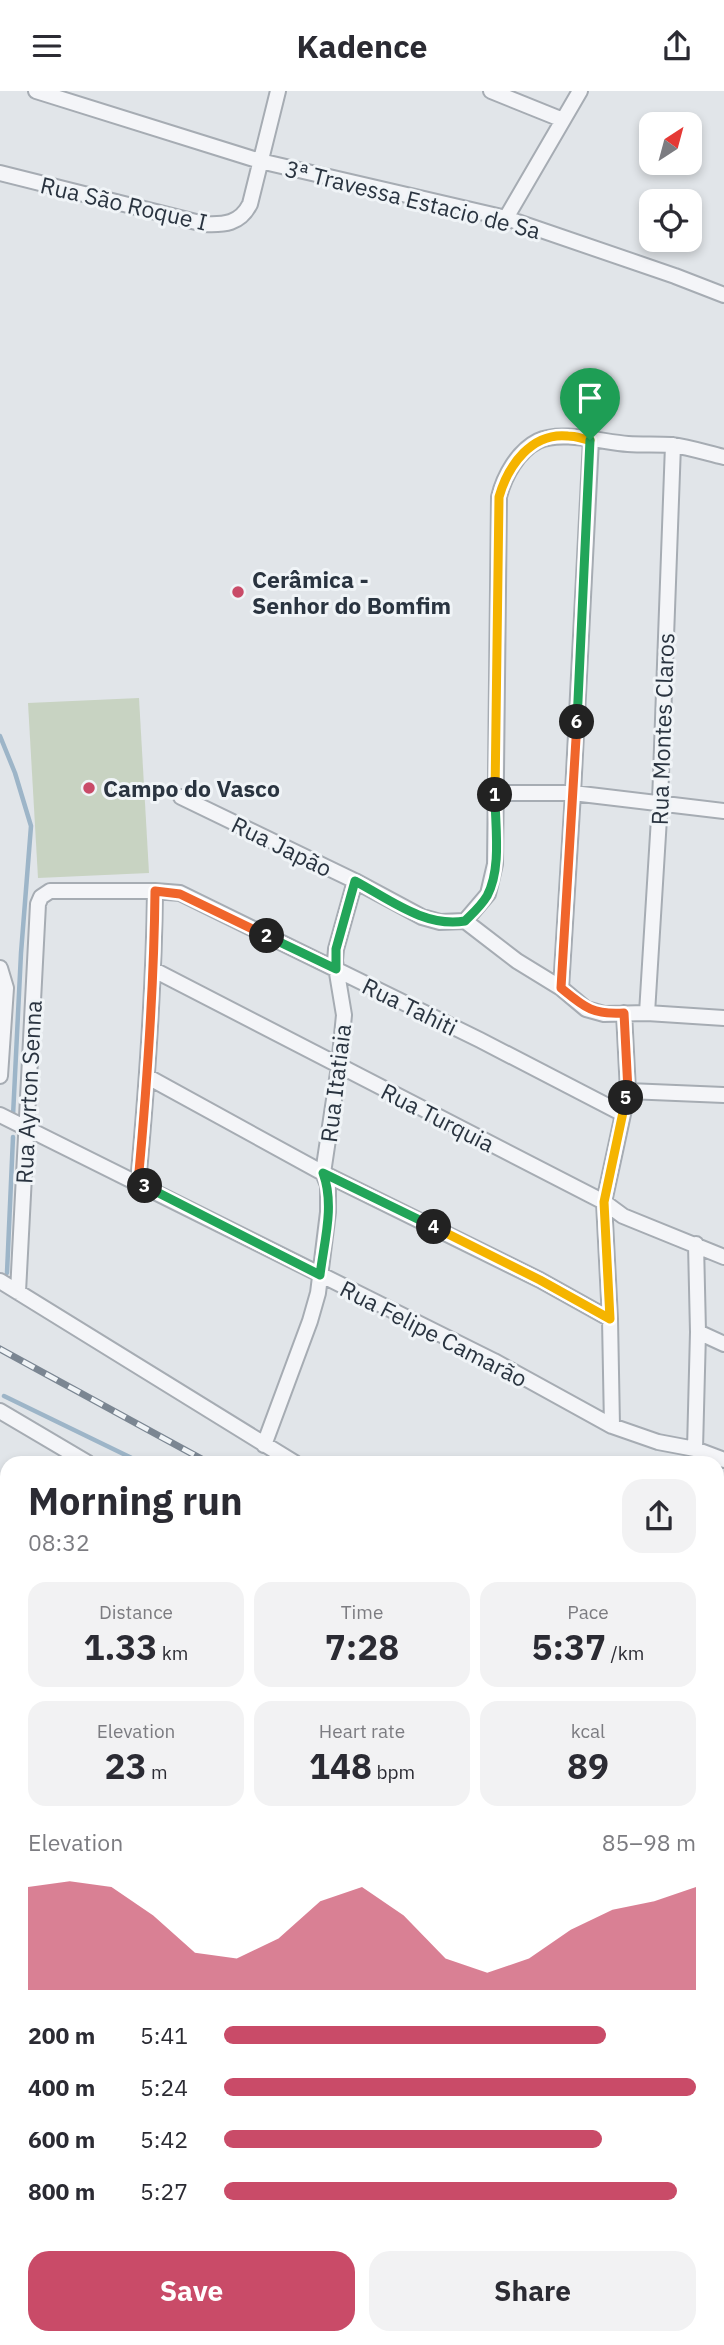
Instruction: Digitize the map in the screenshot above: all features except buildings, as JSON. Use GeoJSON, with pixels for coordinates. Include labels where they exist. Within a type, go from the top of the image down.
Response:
{"type":"FeatureCollection","features":[{"type":"Feature","properties":{"kind":"street","name":"3ª Travessa Estacio de Sa"},"geometry":{"type":"LineString","coordinates":[[36,91],[260,161],[506,218],[675,275],[724,295]]}},
{"type":"Feature","properties":{"kind":"street","name":"Rua São Roque I"},"geometry":{"type":"LineString","coordinates":[[0,173],[204,224],[223,225],[234,222],[247,211],[250,204],[278,91]]}},
{"type":"Feature","properties":{"kind":"street"},"geometry":{"type":"LineString","coordinates":[[491,91],[563,120]]}},
{"type":"Feature","properties":{"kind":"street"},"geometry":{"type":"LineString","coordinates":[[506,218],[580,91]]}},
{"type":"Feature","properties":{"kind":"street"},"geometry":{"type":"LineString","coordinates":[[724,457],[673,445],[590,440],[566,435],[539,440],[523,451],[503,483],[499,497],[495,864],[492,882],[480,906],[465,921],[517,961],[561,988],[586,1009],[604,1014],[647,1013],[724,1018]]}},
{"type":"Feature","properties":{"kind":"street"},"geometry":{"type":"LineString","coordinates":[[561,988],[590,440]]}},
{"type":"Feature","properties":{"kind":"street","name":"Rua Montes Claros"},"geometry":{"type":"LineString","coordinates":[[647,1013],[660,802],[673,445]]}},
{"type":"Feature","properties":{"kind":"street"},"geometry":{"type":"LineString","coordinates":[[495,793],[573,793],[724,811]]}},
{"type":"Feature","properties":{"kind":"street","name":"Rua Japão"},"geometry":{"type":"LineString","coordinates":[[181,797],[355,881],[422,917],[440,922],[465,921]]}},
{"type":"Feature","properties":{"kind":"street","name":"Rua Itatiaia"},"geometry":{"type":"LineString","coordinates":[[264,1445],[318,1293],[329,1203],[328,1185],[323,1173],[344,1014],[336,969],[336,949],[355,881]]}},
{"type":"Feature","properties":{"kind":"street","name":"Rua Tahiti"},"geometry":{"type":"LineString","coordinates":[[45,893],[57,890],[155,891],[180,894],[481,1040],[622,1114]]}},
{"type":"Feature","properties":{"kind":"street"},"geometry":{"type":"LineString","coordinates":[[138,1183],[148,1077],[155,891]]}},
{"type":"Feature","properties":{"kind":"street","name":"Rua Ayrton Senna"},"geometry":{"type":"LineString","coordinates":[[18,1292],[38,904],[45,893]]}},
{"type":"Feature","properties":{"kind":"street","name":"Rua Ayrton Senna"},"geometry":{"type":"LineString","coordinates":[[0,968],[6,988],[0,1076]]}},
{"type":"Feature","properties":{"kind":"street","name":"Rua Turquia"},"geometry":{"type":"LineString","coordinates":[[154,970],[604,1202],[623,1216],[724,1257]]}},
{"type":"Feature","properties":{"kind":"street"},"geometry":{"type":"LineString","coordinates":[[612,1426],[604,1202],[628,1091],[624,1013]]}},
{"type":"Feature","properties":{"kind":"street"},"geometry":{"type":"LineString","coordinates":[[148,1077],[323,1173],[540,1280],[610,1319]]}},
{"type":"Feature","properties":{"kind":"street"},"geometry":{"type":"LineString","coordinates":[[628,1091],[724,1095]]}},
{"type":"Feature","properties":{"kind":"street","name":"Rua Felipe Camarão"},"geometry":{"type":"LineString","coordinates":[[0,1115],[495,1361],[612,1426],[658,1442],[695,1449],[713,1456]]}},
{"type":"Feature","properties":{"kind":"street"},"geometry":{"type":"LineString","coordinates":[[695,1449],[698,1332],[696,1244]]}},
{"type":"Feature","properties":{"kind":"street"},"geometry":{"type":"LineString","coordinates":[[0,1281],[283,1456]]}},
{"type":"Feature","properties":{"kind":"street"},"geometry":{"type":"LineString","coordinates":[[698,1332],[724,1344]]}},
{"type":"Feature","properties":{"kind":"street"},"geometry":{"type":"LineString","coordinates":[[0,1411],[76,1456]]}},
{"type":"Feature","properties":{"kind":"green space","name":"Campo do Vasco"},"geometry":{"type":"Polygon","coordinates":[[[139,698],[149,873],[38,878],[28,703],[139,698]]]}},
{"type":"Feature","properties":{"kind":"waterway"},"geometry":{"type":"LineString","coordinates":[[0,736],[15,773],[31,826],[21,953],[13,1116]]}},
{"type":"Feature","properties":{"kind":"waterway"},"geometry":{"type":"LineString","coordinates":[[7,1273],[13,1137]]}},
{"type":"Feature","properties":{"kind":"waterway"},"geometry":{"type":"LineString","coordinates":[[4,1396],[128,1456]]}},
{"type":"Feature","properties":{"kind":"railway"},"geometry":{"type":"LineString","coordinates":[[0,1349],[196,1456]]}},
{"type":"Feature","properties":{"kind":"place","name":"Cerâmica - Senhor do Bomfim"},"geometry":{"type":"Point","coordinates":[238,592]}},
{"type":"Feature","properties":{"kind":"place","name":"Campo do Vasco"},"geometry":{"type":"Point","coordinates":[89,788]}},
{"type":"Feature","properties":{"kind":"route"},"geometry":{"type":"LineString","coordinates":[[566,435],[590,440],[561,988],[586,1009],[604,1014],[624,1013],[628,1091],[604,1202],[610,1319],[540,1280],[323,1173],[329,1195],[320,1275],[138,1183],[148,1077],[155,891],[180,894],[336,969],[336,949],[355,881],[422,917],[440,922],[465,921],[488,894],[495,864],[499,497],[503,483],[523,451],[539,440],[566,435]]}}]}
